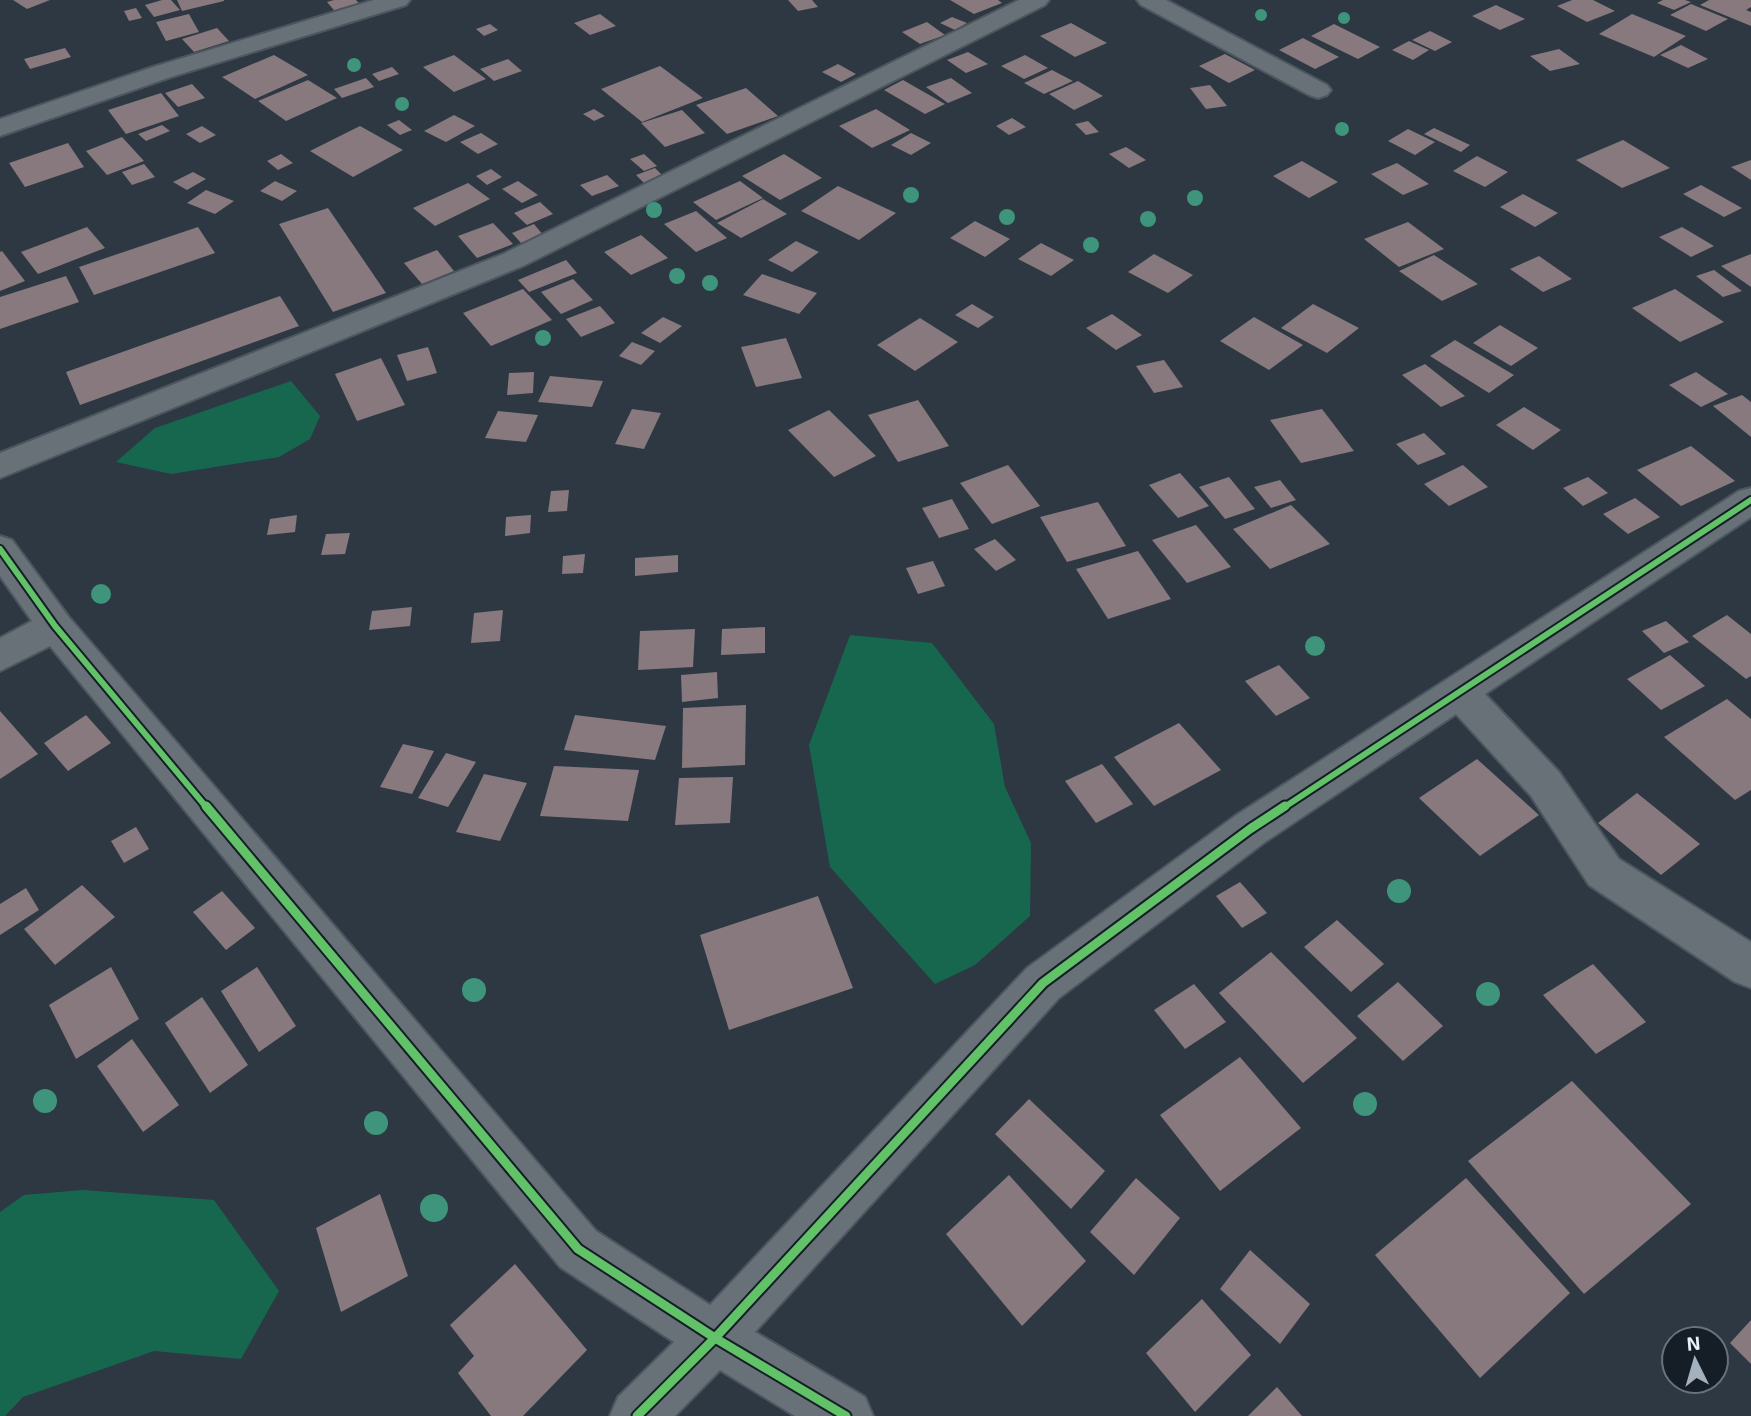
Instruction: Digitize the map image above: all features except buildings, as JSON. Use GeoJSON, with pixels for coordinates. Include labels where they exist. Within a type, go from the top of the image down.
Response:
{"type":"FeatureCollection","features":[{"type":"Feature","properties":{"kind":"street"},"geometry":{"type":"LineString","coordinates":[[0,128],[162,72],[398,0]]}},
{"type":"Feature","properties":{"kind":"street"},"geometry":{"type":"LineString","coordinates":[[0,466],[513,260],[1035,0]]}},
{"type":"Feature","properties":{"kind":"street"},"geometry":{"type":"LineString","coordinates":[[1149,0],[1318,90]]}},
{"type":"Feature","properties":{"kind":"street"},"geometry":{"type":"LineString","coordinates":[[637,1416],[715,1338],[1043,983],[1250,829],[1751,500]]}},
{"type":"Feature","properties":{"kind":"street"},"geometry":{"type":"LineString","coordinates":[[0,549],[55,626],[578,1249],[715,1338],[846,1416]]}},
{"type":"Feature","properties":{"kind":"street"},"geometry":{"type":"LineString","coordinates":[[0,656],[55,626]]}},
{"type":"Feature","properties":{"kind":"street"},"geometry":{"type":"LineString","coordinates":[[1458,691],[1545,784],[1604,872],[1751,967]]}},
{"type":"Feature","properties":{"kind":"green space"},"geometry":{"type":"Polygon","coordinates":[[[291,381],[320,416],[310,439],[279,457],[171,474],[116,462],[155,428],[291,381]]]}},
{"type":"Feature","properties":{"kind":"green space"},"geometry":{"type":"Polygon","coordinates":[[[850,635],[932,643],[994,724],[1005,787],[1031,843],[1030,916],[975,965],[935,984],[830,867],[809,745],[850,635]]]}},
{"type":"Feature","properties":{"kind":"green space"},"geometry":{"type":"Polygon","coordinates":[[[83,1190],[214,1200],[279,1291],[241,1359],[154,1351],[23,1397],[5,1416],[0,1416],[0,1212],[24,1195],[83,1190]]]}},
{"type":"Feature","properties":{"kind":"cycle path"},"geometry":{"type":"LineString","coordinates":[[637,1416],[715,1338],[1043,983],[1250,829],[1751,500]]}},
{"type":"Feature","properties":{"kind":"cycle path"},"geometry":{"type":"LineString","coordinates":[[0,549],[55,626],[578,1249],[715,1338],[846,1416]]}}]}
